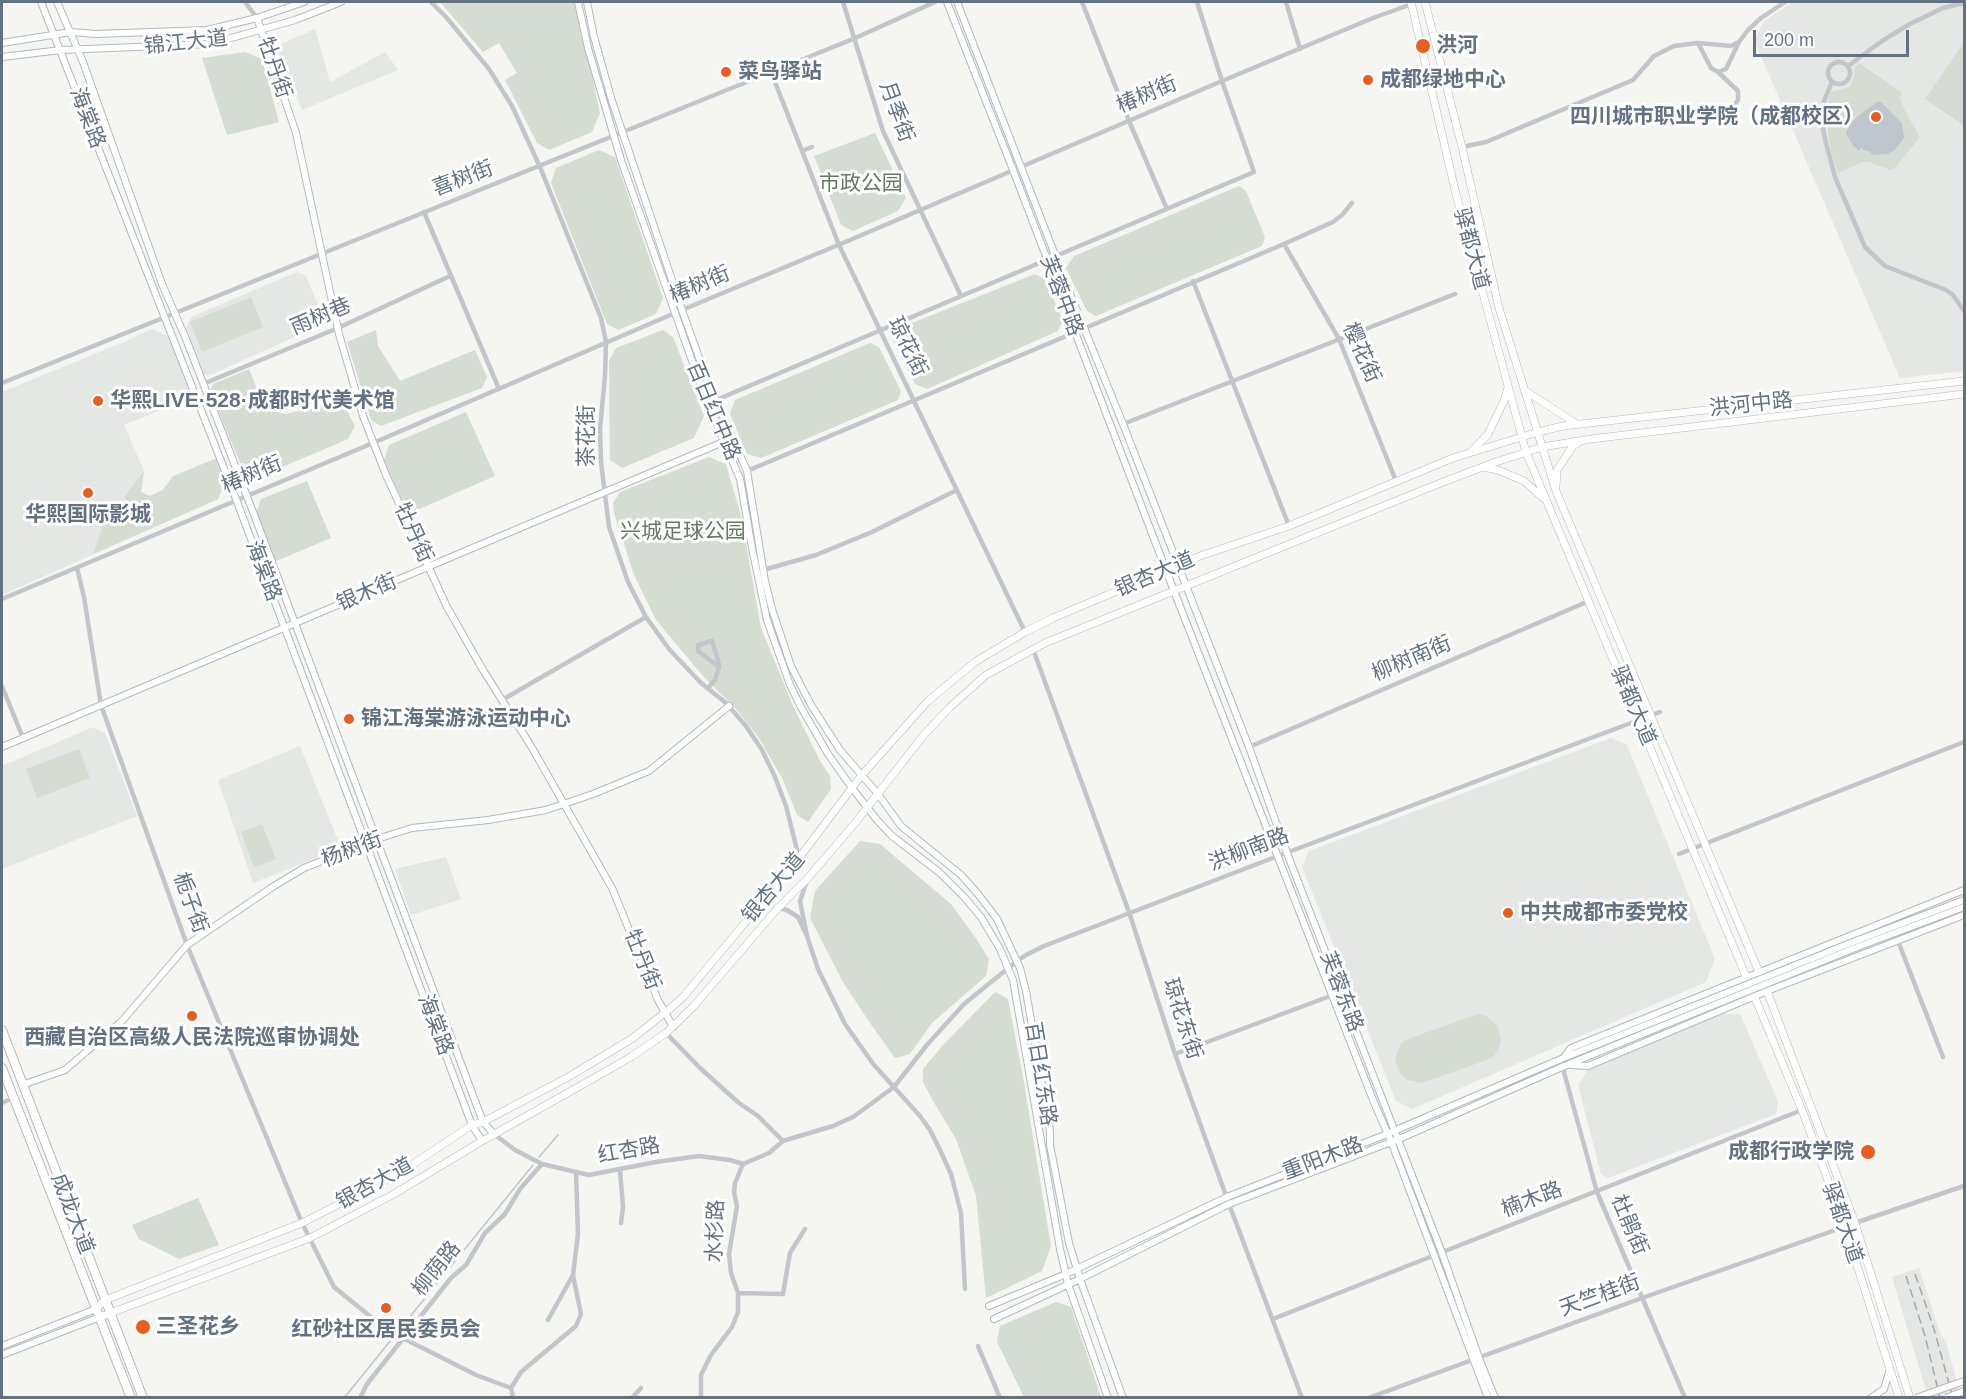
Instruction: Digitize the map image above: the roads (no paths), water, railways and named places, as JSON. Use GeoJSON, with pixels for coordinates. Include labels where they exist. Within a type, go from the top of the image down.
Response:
{"type":"FeatureCollection","features":[{"type":"Feature","properties":{"kind":"highway","name":"成龙大道"},"geometry":{"type":"LineString","coordinates":[[2,1030],[143,1398]]}},
{"type":"Feature","properties":{"kind":"highway","name":"成龙大道"},"geometry":{"type":"LineString","coordinates":[[2,1068],[131,1398]]}},
{"type":"Feature","properties":{"kind":"main road","name":"驿都大道"},"geometry":{"type":"LineString","coordinates":[[1425,2],[1462,147],[1499,308],[1556,491],[1767,991],[1856,1223],[1910,1398]]}},
{"type":"Feature","properties":{"kind":"main road","name":"驿都大道"},"geometry":{"type":"LineString","coordinates":[[1411,3],[1456,194],[1526,452],[1802,1110],[1844,1227],[1899,1398]]}},
{"type":"Feature","properties":{"kind":"main road","name":"洪河中路"},"geometry":{"type":"LineString","coordinates":[[1538,432],[1577,424],[1965,381]]}},
{"type":"Feature","properties":{"kind":"main road"},"geometry":{"type":"LineString","coordinates":[[1470,453],[1488,434],[1504,401],[1508,385]]}},
{"type":"Feature","properties":{"kind":"main road"},"geometry":{"type":"LineString","coordinates":[[1524,390],[1577,424]]}},
{"type":"Feature","properties":{"kind":"main road","name":"洪河中路"},"geometry":{"type":"LineString","coordinates":[[1542,447],[1965,394]]}},
{"type":"Feature","properties":{"kind":"main road","name":"银杏大道"},"geometry":{"type":"LineString","coordinates":[[1538,432],[1470,453],[1289,526],[1178,565],[1025,632],[975,662],[944,686],[906,724],[861,776],[799,858],[683,997],[633,1038],[570,1076],[483,1122],[472,1125],[398,1174],[302,1223],[105,1300],[98,1313],[111,1313],[310,1238],[394,1194],[494,1134],[631,1057],[666,1033],[693,1007],[778,908],[808,878],[923,736],[955,702],[986,675],[1033,649],[1186,585],[1483,467],[1542,447]]}},
{"type":"Feature","properties":{"kind":"main road"},"geometry":{"type":"LineString","coordinates":[[1556,491],[1557,470],[1573,446],[1581,441]]}},
{"type":"Feature","properties":{"kind":"main road"},"geometry":{"type":"LineString","coordinates":[[1483,467],[1498,470],[1524,481],[1547,501]]}},
{"type":"Feature","properties":{"kind":"street","name":"海棠路"},"geometry":{"type":"LineString","coordinates":[[41,2],[236,500],[472,1125],[482,1141]]}},
{"type":"Feature","properties":{"kind":"street","name":"海棠路"},"geometry":{"type":"LineString","coordinates":[[57,2],[78,50],[162,284],[246,495],[483,1122],[494,1134]]}},
{"type":"Feature","properties":{"kind":"street","name":"牡丹街"},"geometry":{"type":"LineString","coordinates":[[245,2],[257,18],[296,133],[338,328],[373,443],[447,607],[612,888],[664,1013],[673,1027]]}},
{"type":"Feature","properties":{"kind":"street","name":"锦江大道"},"geometry":{"type":"LineString","coordinates":[[2,43],[71,32],[128,33],[207,30],[257,18],[304,2]]}},
{"type":"Feature","properties":{"kind":"street","name":"锦江大道"},"geometry":{"type":"LineString","coordinates":[[2,57],[61,50],[210,45],[295,20],[341,2]]}},
{"type":"Feature","properties":{"kind":"street","name":"茶花街"},"geometry":{"type":"LineString","coordinates":[[431,2],[446,16],[489,69],[512,106],[540,167],[601,318],[606,342],[600,429],[601,462],[609,527],[628,582],[646,616],[669,649],[729,706],[762,750],[786,806],[799,858]]}},
{"type":"Feature","properties":{"kind":"street","name":"百日红中路"},"geometry":{"type":"LineString","coordinates":[[579,2],[588,48],[614,136],[674,313],[702,390],[747,471],[763,570],[772,609],[791,666],[816,713],[840,750],[878,794]]}},
{"type":"Feature","properties":{"kind":"street","name":"百日红中路"},"geometry":{"type":"LineString","coordinates":[[587,2],[594,38],[622,133],[682,310],[716,400],[741,479],[760,593],[777,652],[802,709],[828,754],[867,808]]}},
{"type":"Feature","properties":{"kind":"street","name":"月季街"},"geometry":{"type":"LineString","coordinates":[[843,2],[883,131],[961,296]]}},
{"type":"Feature","properties":{"kind":"street","name":"喜树街"},"geometry":{"type":"LineString","coordinates":[[2,383],[540,167],[853,39],[936,2]]}},
{"type":"Feature","properties":{"kind":"street","name":"芙蓉中路"},"geometry":{"type":"LineString","coordinates":[[947,2],[1174,591]]}},
{"type":"Feature","properties":{"kind":"street","name":"芙蓉中路"},"geometry":{"type":"LineString","coordinates":[[957,2],[1186,585]]}},
{"type":"Feature","properties":{"kind":"street"},"geometry":{"type":"LineString","coordinates":[[1082,2],[1167,209]]}},
{"type":"Feature","properties":{"kind":"street"},"geometry":{"type":"LineString","coordinates":[[716,400],[1254,172],[1197,2]]}},
{"type":"Feature","properties":{"kind":"street"},"geometry":{"type":"LineString","coordinates":[[1286,2],[1300,49]]}},
{"type":"Feature","properties":{"kind":"street"},"geometry":{"type":"LineString","coordinates":[[1718,72],[1726,69],[1739,42],[1748,30],[1785,2]]}},
{"type":"Feature","properties":{"kind":"street","name":"椿树街"},"geometry":{"type":"LineString","coordinates":[[2,599],[1411,3]]}},
{"type":"Feature","properties":{"kind":"street"},"geometry":{"type":"LineString","coordinates":[[1848,66],[1882,40],[1910,24],[1943,8],[1965,3]]}},
{"type":"Feature","properties":{"kind":"street"},"geometry":{"type":"LineString","coordinates":[[1462,147],[1486,142],[1633,80],[1654,56],[1663,50],[1698,43],[1731,46],[1739,42]]}},
{"type":"Feature","properties":{"kind":"street"},"geometry":{"type":"LineString","coordinates":[[1698,43],[1711,68],[1738,91],[1738,100],[1733,107],[1725,109]]}},
{"type":"Feature","properties":{"kind":"street"},"geometry":{"type":"LineString","coordinates":[[1840,62],[1848,66],[1851,76],[1847,82],[1839,85],[1832,82],[1828,73],[1830,66],[1840,62]]}},
{"type":"Feature","properties":{"kind":"street","name":"琼花街"},"geometry":{"type":"LineString","coordinates":[[771,72],[839,245],[1025,632]]}},
{"type":"Feature","properties":{"kind":"street"},"geometry":{"type":"LineString","coordinates":[[1832,82],[1824,101],[1823,129],[1835,177],[1865,248],[1885,266],[1946,290],[1953,295],[1965,311]]}},
{"type":"Feature","properties":{"kind":"street"},"geometry":{"type":"LineString","coordinates":[[802,151],[812,147]]}},
{"type":"Feature","properties":{"kind":"street"},"geometry":{"type":"LineString","coordinates":[[747,471],[1284,244],[1333,222],[1352,203]]}},
{"type":"Feature","properties":{"kind":"street"},"geometry":{"type":"LineString","coordinates":[[424,212],[499,389]]}},
{"type":"Feature","properties":{"kind":"street","name":"樱花街"},"geometry":{"type":"LineString","coordinates":[[1284,244],[1339,339],[1396,481]]}},
{"type":"Feature","properties":{"kind":"street","name":"雨树巷"},"geometry":{"type":"LineString","coordinates":[[202,384],[338,328],[450,276]]}},
{"type":"Feature","properties":{"kind":"street"},"geometry":{"type":"LineString","coordinates":[[1193,281],[1289,526]]}},
{"type":"Feature","properties":{"kind":"street"},"geometry":{"type":"LineString","coordinates":[[1123,424],[1455,294]]}},
{"type":"Feature","properties":{"kind":"street","name":"银木街"},"geometry":{"type":"LineString","coordinates":[[2,747],[729,440]]}},
{"type":"Feature","properties":{"kind":"street"},"geometry":{"type":"LineString","coordinates":[[763,570],[816,555],[863,536],[957,490]]}},
{"type":"Feature","properties":{"kind":"street","name":"栀子街"},"geometry":{"type":"LineString","coordinates":[[77,568],[84,597],[100,705],[187,945],[302,1223],[334,1287],[393,1332],[476,1375],[511,1388]]}},
{"type":"Feature","properties":{"kind":"street","name":"芙蓉东路"},"geometry":{"type":"LineString","coordinates":[[1186,585],[1442,1253],[1488,1398]]}},
{"type":"Feature","properties":{"kind":"street","name":"芙蓉东路"},"geometry":{"type":"LineString","coordinates":[[1174,591],[1391,1141],[1434,1256],[1476,1359],[1495,1398]]}},
{"type":"Feature","properties":{"kind":"street","name":"柳树南街"},"geometry":{"type":"LineString","coordinates":[[1249,747],[1589,601]]}},
{"type":"Feature","properties":{"kind":"street"},"geometry":{"type":"LineString","coordinates":[[502,700],[646,616]]}},
{"type":"Feature","properties":{"kind":"street"},"geometry":{"type":"LineString","coordinates":[[708,688],[719,667],[717,654],[712,641],[698,645],[698,651],[719,667]]}},
{"type":"Feature","properties":{"kind":"street","name":"琼花东街"},"geometry":{"type":"LineString","coordinates":[[1033,649],[1130,915],[1175,1054],[1302,1398]]}},
{"type":"Feature","properties":{"kind":"street"},"geometry":{"type":"LineString","coordinates":[[710,660],[715,659],[717,654]]}},
{"type":"Feature","properties":{"kind":"street"},"geometry":{"type":"LineString","coordinates":[[2,686],[23,738]]}},
{"type":"Feature","properties":{"kind":"street","name":"杨树街"},"geometry":{"type":"LineString","coordinates":[[22,1085],[65,1070],[90,1050],[142,999],[187,945],[304,868],[377,839],[412,828],[488,820],[546,810],[593,794],[649,771],[729,706]]}},
{"type":"Feature","properties":{"kind":"street","name":"洪柳南路"},"geometry":{"type":"LineString","coordinates":[[743,1164],[769,1153],[783,1141],[853,1117],[894,1087],[926,1046],[964,1004],[1017,961],[1044,946],[1660,712]]}},
{"type":"Feature","properties":{"kind":"street"},"geometry":{"type":"LineString","coordinates":[[1679,854],[1965,742]]}},
{"type":"Feature","properties":{"kind":"street","name":"百日红东路"},"geometry":{"type":"LineString","coordinates":[[878,794],[901,826],[961,875],[978,894],[997,919],[1017,961],[1026,992],[1050,1131],[1050,1145],[1069,1244],[1123,1398]]}},
{"type":"Feature","properties":{"kind":"street","name":"百日红东路"},"geometry":{"type":"LineString","coordinates":[[867,808],[892,836],[939,872],[965,898],[981,917],[1000,949],[1013,980],[1060,1250],[1068,1284],[1108,1398]]}},
{"type":"Feature","properties":{"kind":"street"},"geometry":{"type":"LineString","coordinates":[[807,936],[800,901],[808,878]]}},
{"type":"Feature","properties":{"kind":"street"},"geometry":{"type":"LineString","coordinates":[[1562,1058],[1571,1048],[1758,971],[1965,890]]}},
{"type":"Feature","properties":{"kind":"street"},"geometry":{"type":"LineString","coordinates":[[1662,1022],[1965,900]]}},
{"type":"Feature","properties":{"kind":"street"},"geometry":{"type":"LineString","coordinates":[[1859,943],[1965,907]]}},
{"type":"Feature","properties":{"kind":"street"},"geometry":{"type":"LineString","coordinates":[[778,908],[787,910],[798,917],[818,969],[844,1024],[874,1065],[930,1130],[951,1174],[961,1213],[965,1289]]}},
{"type":"Feature","properties":{"kind":"street"},"geometry":{"type":"LineString","coordinates":[[1565,1066],[1588,1066],[1753,996],[1965,915]]}},
{"type":"Feature","properties":{"kind":"street"},"geometry":{"type":"LineString","coordinates":[[1898,940],[1943,1057]]}},
{"type":"Feature","properties":{"kind":"street"},"geometry":{"type":"LineString","coordinates":[[1175,1054],[1333,995]]}},
{"type":"Feature","properties":{"kind":"street","name":"重阳木路"},"geometry":{"type":"LineString","coordinates":[[989,1306],[1066,1274],[1227,1197],[1387,1134],[1562,1058],[1662,1022]]}},
{"type":"Feature","properties":{"kind":"street","name":"重阳木路"},"geometry":{"type":"LineString","coordinates":[[994,1319],[1080,1280],[1229,1204],[1399,1139],[1662,1022]]}},
{"type":"Feature","properties":{"kind":"street"},"geometry":{"type":"LineString","coordinates":[[666,1033],[700,1068],[758,1116],[783,1141]]}},
{"type":"Feature","properties":{"kind":"street","name":"杜鹃街"},"geometry":{"type":"LineString","coordinates":[[1562,1058],[1597,1192],[1685,1398]]}},
{"type":"Feature","properties":{"kind":"street"},"geometry":{"type":"LineString","coordinates":[[2,1103],[13,1098]]}},
{"type":"Feature","properties":{"kind":"street","name":"楠木路"},"geometry":{"type":"LineString","coordinates":[[1273,1319],[1802,1110]]}},
{"type":"Feature","properties":{"kind":"street","name":"红杏路"},"geometry":{"type":"LineString","coordinates":[[494,1134],[514,1150],[542,1164],[589,1174],[699,1156],[743,1164]]}},
{"type":"Feature","properties":{"kind":"street","name":"柳荫路"},"geometry":{"type":"LineString","coordinates":[[360,1398],[367,1384],[401,1336],[451,1278],[466,1265],[485,1233],[506,1215],[520,1189],[542,1164]]}},
{"type":"Feature","properties":{"kind":"street","name":"水杉路"},"geometry":{"type":"LineString","coordinates":[[701,1398],[701,1375],[711,1355],[732,1327],[738,1312],[738,1293],[731,1274],[729,1254],[737,1206],[735,1183],[743,1164]]}},
{"type":"Feature","properties":{"kind":"street"},"geometry":{"type":"LineString","coordinates":[[620,1170],[623,1207],[621,1223]]}},
{"type":"Feature","properties":{"kind":"street"},"geometry":{"type":"LineString","coordinates":[[513,1398],[511,1388],[521,1372],[576,1326],[581,1314],[573,1275],[578,1234],[576,1172]]}},
{"type":"Feature","properties":{"kind":"street"},"geometry":{"type":"LineString","coordinates":[[1856,1223],[1965,1186]]}},
{"type":"Feature","properties":{"kind":"street","name":"天竺桂街"},"geometry":{"type":"LineString","coordinates":[[1368,1398],[1844,1227]]}},
{"type":"Feature","properties":{"kind":"street"},"geometry":{"type":"LineString","coordinates":[[738,1293],[783,1294],[790,1253],[805,1229]]}},
{"type":"Feature","properties":{"kind":"street"},"geometry":{"type":"LineString","coordinates":[[548,1320],[573,1275]]}},
{"type":"Feature","properties":{"kind":"street","name":"银杏大道"},"geometry":{"type":"LineString","coordinates":[[2,1346],[98,1313]]}},
{"type":"Feature","properties":{"kind":"street","name":"银杏大道"},"geometry":{"type":"LineString","coordinates":[[2,1355],[98,1313]]}},
{"type":"Feature","properties":{"kind":"street"},"geometry":{"type":"LineString","coordinates":[[978,1346],[1000,1398]]}},
{"type":"Feature","properties":{"kind":"street"},"geometry":{"type":"LineString","coordinates":[[1871,1398],[1884,1389],[1890,1368]]}},
{"type":"Feature","properties":{"kind":"street"},"geometry":{"type":"LineString","coordinates":[[1916,1398],[1965,1381]]}},
{"type":"Feature","properties":{"kind":"street"},"geometry":{"type":"LineString","coordinates":[[632,1398],[641,1388]]}},
{"type":"Feature","properties":{"kind":"street"},"geometry":{"type":"LineString","coordinates":[[1946,1398],[1965,1391]]}},
{"type":"Feature","properties":{"kind":"waterway"},"geometry":{"type":"LineString","coordinates":[[539,1157],[558,1135]]}},
{"type":"Feature","properties":{"kind":"waterway"},"geometry":{"type":"LineString","coordinates":[[344,1398],[533,1165]]}},
{"type":"Feature","properties":{"kind":"railway"},"geometry":{"type":"LineString","coordinates":[[1915,1274],[1934,1329],[1953,1398]]}},
{"type":"Feature","properties":{"kind":"railway"},"geometry":{"type":"LineString","coordinates":[[1906,1276],[1925,1336],[1940,1398]]}},
{"type":"Feature","properties":{"kind":"place","name":"洪河"},"geometry":{"type":"Point","coordinates":[1423,46]}},
{"type":"Feature","properties":{"kind":"place","name":"菜鸟驿站"},"geometry":{"type":"Point","coordinates":[726,72]}},
{"type":"Feature","properties":{"kind":"place","name":"成都绿地中心"},"geometry":{"type":"Point","coordinates":[1368,80]}},
{"type":"Feature","properties":{"kind":"place","name":"四川城市职业学院（成都校区）"},"geometry":{"type":"Point","coordinates":[1876,117]}},
{"type":"Feature","properties":{"kind":"place","name":"华熙LIVE·528·成都时代美术馆"},"geometry":{"type":"Point","coordinates":[98,401]}},
{"type":"Feature","properties":{"kind":"place","name":"华熙国际影城"},"geometry":{"type":"Point","coordinates":[88,493]}},
{"type":"Feature","properties":{"kind":"place","name":"锦江海棠游泳运动中心"},"geometry":{"type":"Point","coordinates":[349,719]}},
{"type":"Feature","properties":{"kind":"place","name":"中共成都市委党校"},"geometry":{"type":"Point","coordinates":[1508,913]}},
{"type":"Feature","properties":{"kind":"place","name":"西藏自治区高级人民法院巡审协调处"},"geometry":{"type":"Point","coordinates":[192,1016]}},
{"type":"Feature","properties":{"kind":"place","name":"成都行政学院"},"geometry":{"type":"Point","coordinates":[1868,1152]}},
{"type":"Feature","properties":{"kind":"place","name":"红砂社区居民委员会"},"geometry":{"type":"Point","coordinates":[386,1308]}},
{"type":"Feature","properties":{"kind":"place","name":"三圣花乡"},"geometry":{"type":"Point","coordinates":[143,1327]}},
{"type":"Feature","properties":{"kind":"park label","name":"市政公园"},"geometry":{"type":"Point","coordinates":[861,184]}},
{"type":"Feature","properties":{"kind":"park label","name":"兴城足球公园"},"geometry":{"type":"Point","coordinates":[683,532]}}]}
